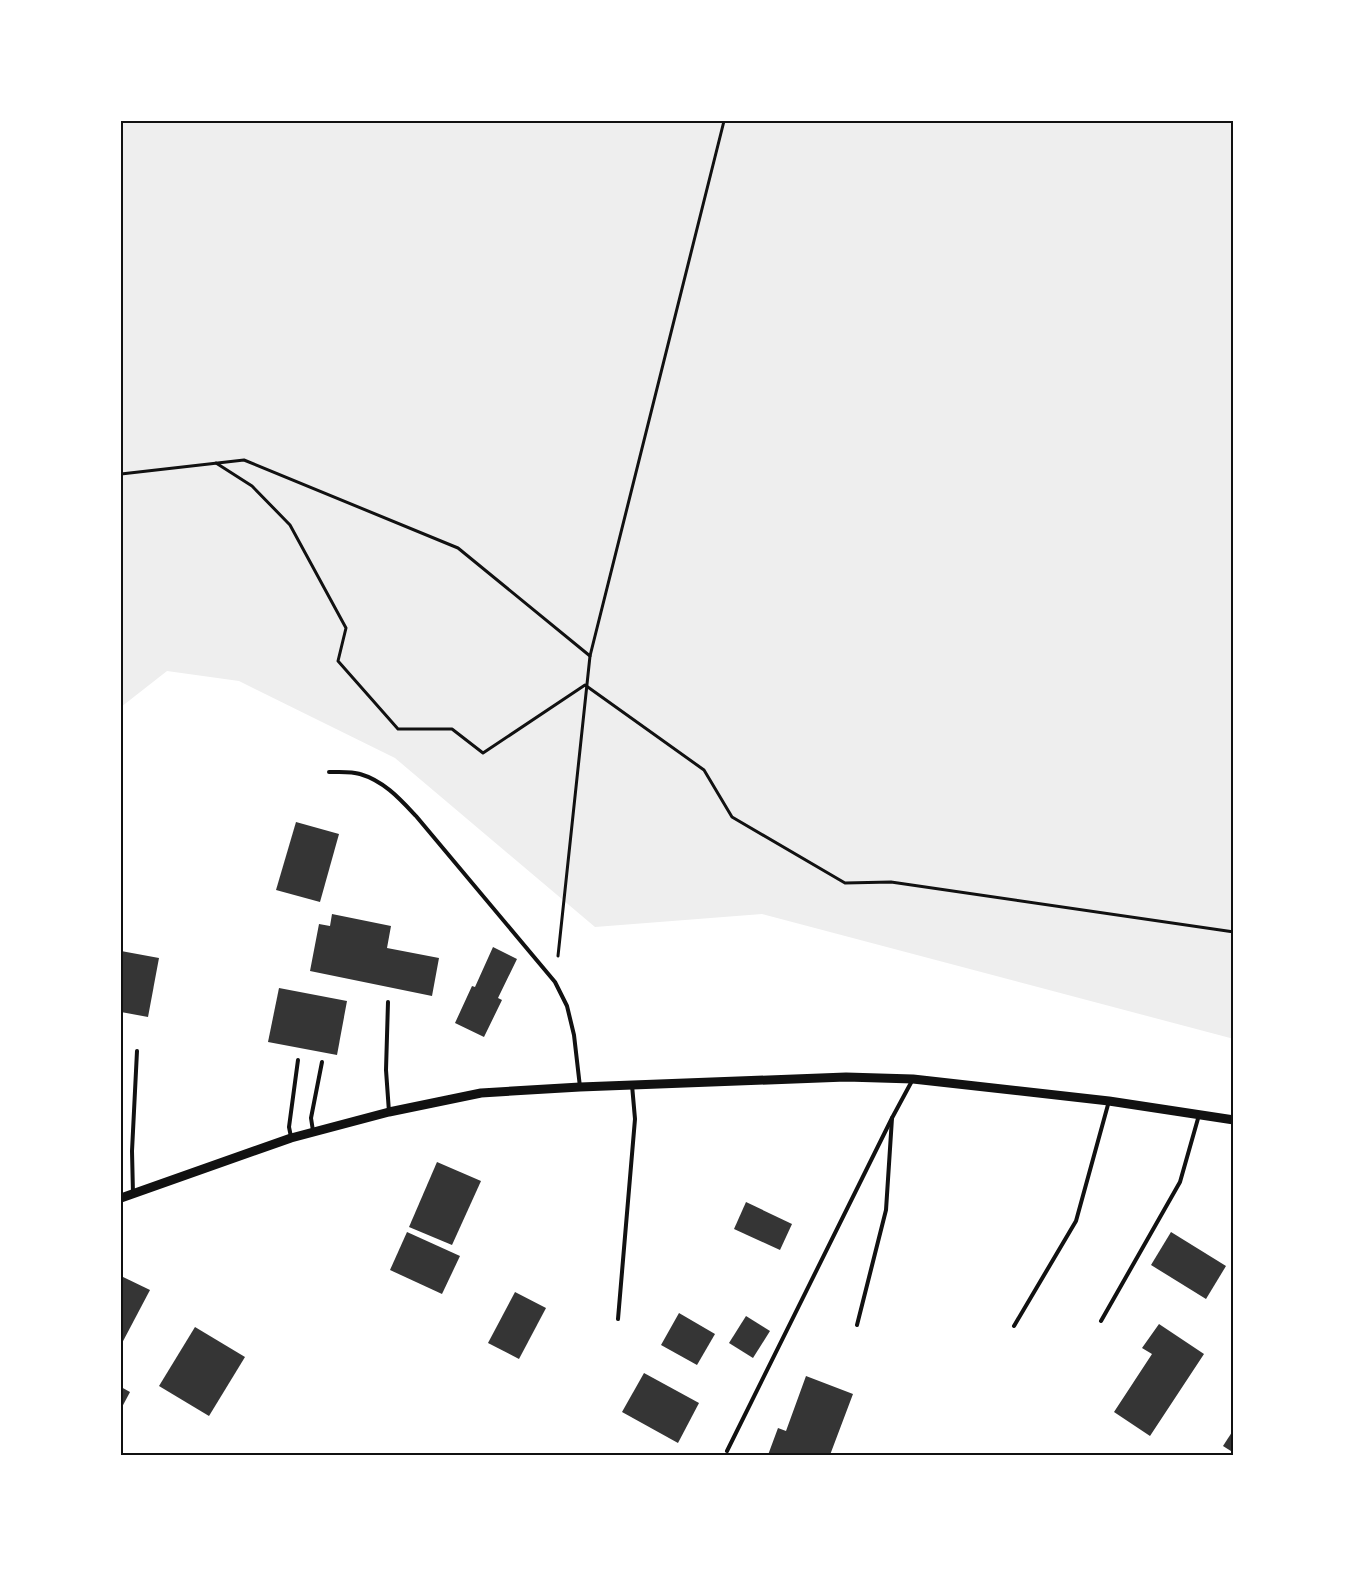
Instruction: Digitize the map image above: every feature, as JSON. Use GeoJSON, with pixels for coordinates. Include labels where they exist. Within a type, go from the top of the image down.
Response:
{"type":"FeatureCollection","features":[{"type":"Feature","properties":{"kind":"street"},"geometry":{"type":"LineString","coordinates":[[121,1198],[291,1138],[389,1112],[481,1094],[580,1087],[846,1077],[913,1079],[1109,1101],[1234,1120]]}},
{"type":"Feature","properties":{"kind":"lane"},"geometry":{"type":"LineString","coordinates":[[329,772],[360,774],[378,782],[394,793],[416,816],[555,982],[567,1006],[574,1034],[580,1087]]}},
{"type":"Feature","properties":{"kind":"lane"},"geometry":{"type":"LineString","coordinates":[[388,1002],[386,1070],[389,1112]]}},
{"type":"Feature","properties":{"kind":"lane"},"geometry":{"type":"LineString","coordinates":[[134,1194],[132,1151],[137,1051]]}},
{"type":"Feature","properties":{"kind":"lane"},"geometry":{"type":"LineString","coordinates":[[291,1138],[290,1127],[298,1060]]}},
{"type":"Feature","properties":{"kind":"lane"},"geometry":{"type":"LineString","coordinates":[[312,1132],[311,1118],[322,1062]]}},
{"type":"Feature","properties":{"kind":"lane"},"geometry":{"type":"LineString","coordinates":[[727,1451],[913,1079]]}},
{"type":"Feature","properties":{"kind":"lane"},"geometry":{"type":"LineString","coordinates":[[618,1319],[635,1120],[632,1085]]}},
{"type":"Feature","properties":{"kind":"lane"},"geometry":{"type":"LineString","coordinates":[[1014,1326],[1076,1221],[1109,1101]]}},
{"type":"Feature","properties":{"kind":"lane"},"geometry":{"type":"LineString","coordinates":[[1101,1321],[1180,1182],[1199,1115]]}},
{"type":"Feature","properties":{"kind":"lane"},"geometry":{"type":"LineString","coordinates":[[857,1326],[886,1210],[892,1118]]}},
{"type":"Feature","properties":{"kind":"path"},"geometry":{"type":"LineString","coordinates":[[555,982],[590,656],[724,121]]}},
{"type":"Feature","properties":{"kind":"path"},"geometry":{"type":"LineString","coordinates":[[121,474],[244,460],[458,548],[590,656]]}},
{"type":"Feature","properties":{"kind":"path"},"geometry":{"type":"LineString","coordinates":[[216,463],[252,486],[290,525],[346,628],[338,661],[398,729],[452,729],[483,753],[586,685]]}},
{"type":"Feature","properties":{"kind":"path"},"geometry":{"type":"LineString","coordinates":[[586,685],[704,770],[732,817],[845,883],[890,882],[1234,932]]}},
{"type":"Feature","properties":{"kind":"shaded area"},"geometry":{"type":"Polygon","coordinates":[[[121,121],[1234,121],[1234,1039],[762,914],[595,927],[395,758],[239,681],[167,671],[121,707],[121,121]]]}},
{"type":"Feature","properties":{"kind":"building"},"geometry":{"type":"Polygon","coordinates":[[[296,822],[339,834],[320,902],[276,890],[296,822]]]}},
{"type":"Feature","properties":{"kind":"building"},"geometry":{"type":"Polygon","coordinates":[[[332,914],[391,926],[387,948],[439,958],[432,996],[310,971],[319,924],[330,926],[332,914]]]}},
{"type":"Feature","properties":{"kind":"building"},"geometry":{"type":"Polygon","coordinates":[[[493,947],[517,959],[498,998],[502,1000],[484,1037],[455,1023],[472,986],[475,987],[493,947]]]}},
{"type":"Feature","properties":{"kind":"building"},"geometry":{"type":"Polygon","coordinates":[[[121,951],[159,958],[148,1017],[121,1012],[121,951]]]}},
{"type":"Feature","properties":{"kind":"building"},"geometry":{"type":"Polygon","coordinates":[[[279,988],[347,1001],[337,1055],[268,1042],[279,988]]]}},
{"type":"Feature","properties":{"kind":"building"},"geometry":{"type":"Polygon","coordinates":[[[437,1162],[481,1181],[452,1245],[409,1227],[437,1162]]]}},
{"type":"Feature","properties":{"kind":"building"},"geometry":{"type":"Polygon","coordinates":[[[746,1202],[792,1224],[780,1250],[734,1229],[746,1202]]]}},
{"type":"Feature","properties":{"kind":"building"},"geometry":{"type":"Polygon","coordinates":[[[407,1232],[460,1256],[442,1294],[390,1270],[407,1232]]]}},
{"type":"Feature","properties":{"kind":"building"},"geometry":{"type":"Polygon","coordinates":[[[1171,1232],[1226,1266],[1206,1299],[1151,1265],[1171,1232]]]}},
{"type":"Feature","properties":{"kind":"building"},"geometry":{"type":"Polygon","coordinates":[[[121,1276],[150,1290],[121,1345],[121,1276]]]}},
{"type":"Feature","properties":{"kind":"building"},"geometry":{"type":"Polygon","coordinates":[[[515,1292],[546,1308],[519,1359],[488,1343],[515,1292]]]}},
{"type":"Feature","properties":{"kind":"building"},"geometry":{"type":"Polygon","coordinates":[[[679,1313],[715,1334],[697,1365],[661,1345],[679,1313]]]}},
{"type":"Feature","properties":{"kind":"building"},"geometry":{"type":"Polygon","coordinates":[[[746,1316],[770,1331],[753,1358],[729,1343],[746,1316]]]}},
{"type":"Feature","properties":{"kind":"building"},"geometry":{"type":"Polygon","coordinates":[[[1159,1324],[1204,1354],[1150,1436],[1114,1412],[1152,1354],[1142,1348],[1159,1324]]]}},
{"type":"Feature","properties":{"kind":"building"},"geometry":{"type":"Polygon","coordinates":[[[195,1327],[245,1357],[209,1416],[159,1386],[195,1327]]]}},
{"type":"Feature","properties":{"kind":"building"},"geometry":{"type":"Polygon","coordinates":[[[644,1373],[699,1403],[678,1443],[622,1412],[644,1373]]]}},
{"type":"Feature","properties":{"kind":"building"},"geometry":{"type":"Polygon","coordinates":[[[806,1376],[853,1394],[830,1455],[768,1455],[778,1428],[786,1431],[806,1376]]]}},
{"type":"Feature","properties":{"kind":"building"},"geometry":{"type":"Polygon","coordinates":[[[121,1387],[130,1392],[121,1409],[121,1387]]]}},
{"type":"Feature","properties":{"kind":"building"},"geometry":{"type":"Polygon","coordinates":[[[1234,1429],[1234,1453],[1223,1446],[1234,1429]]]}}]}
